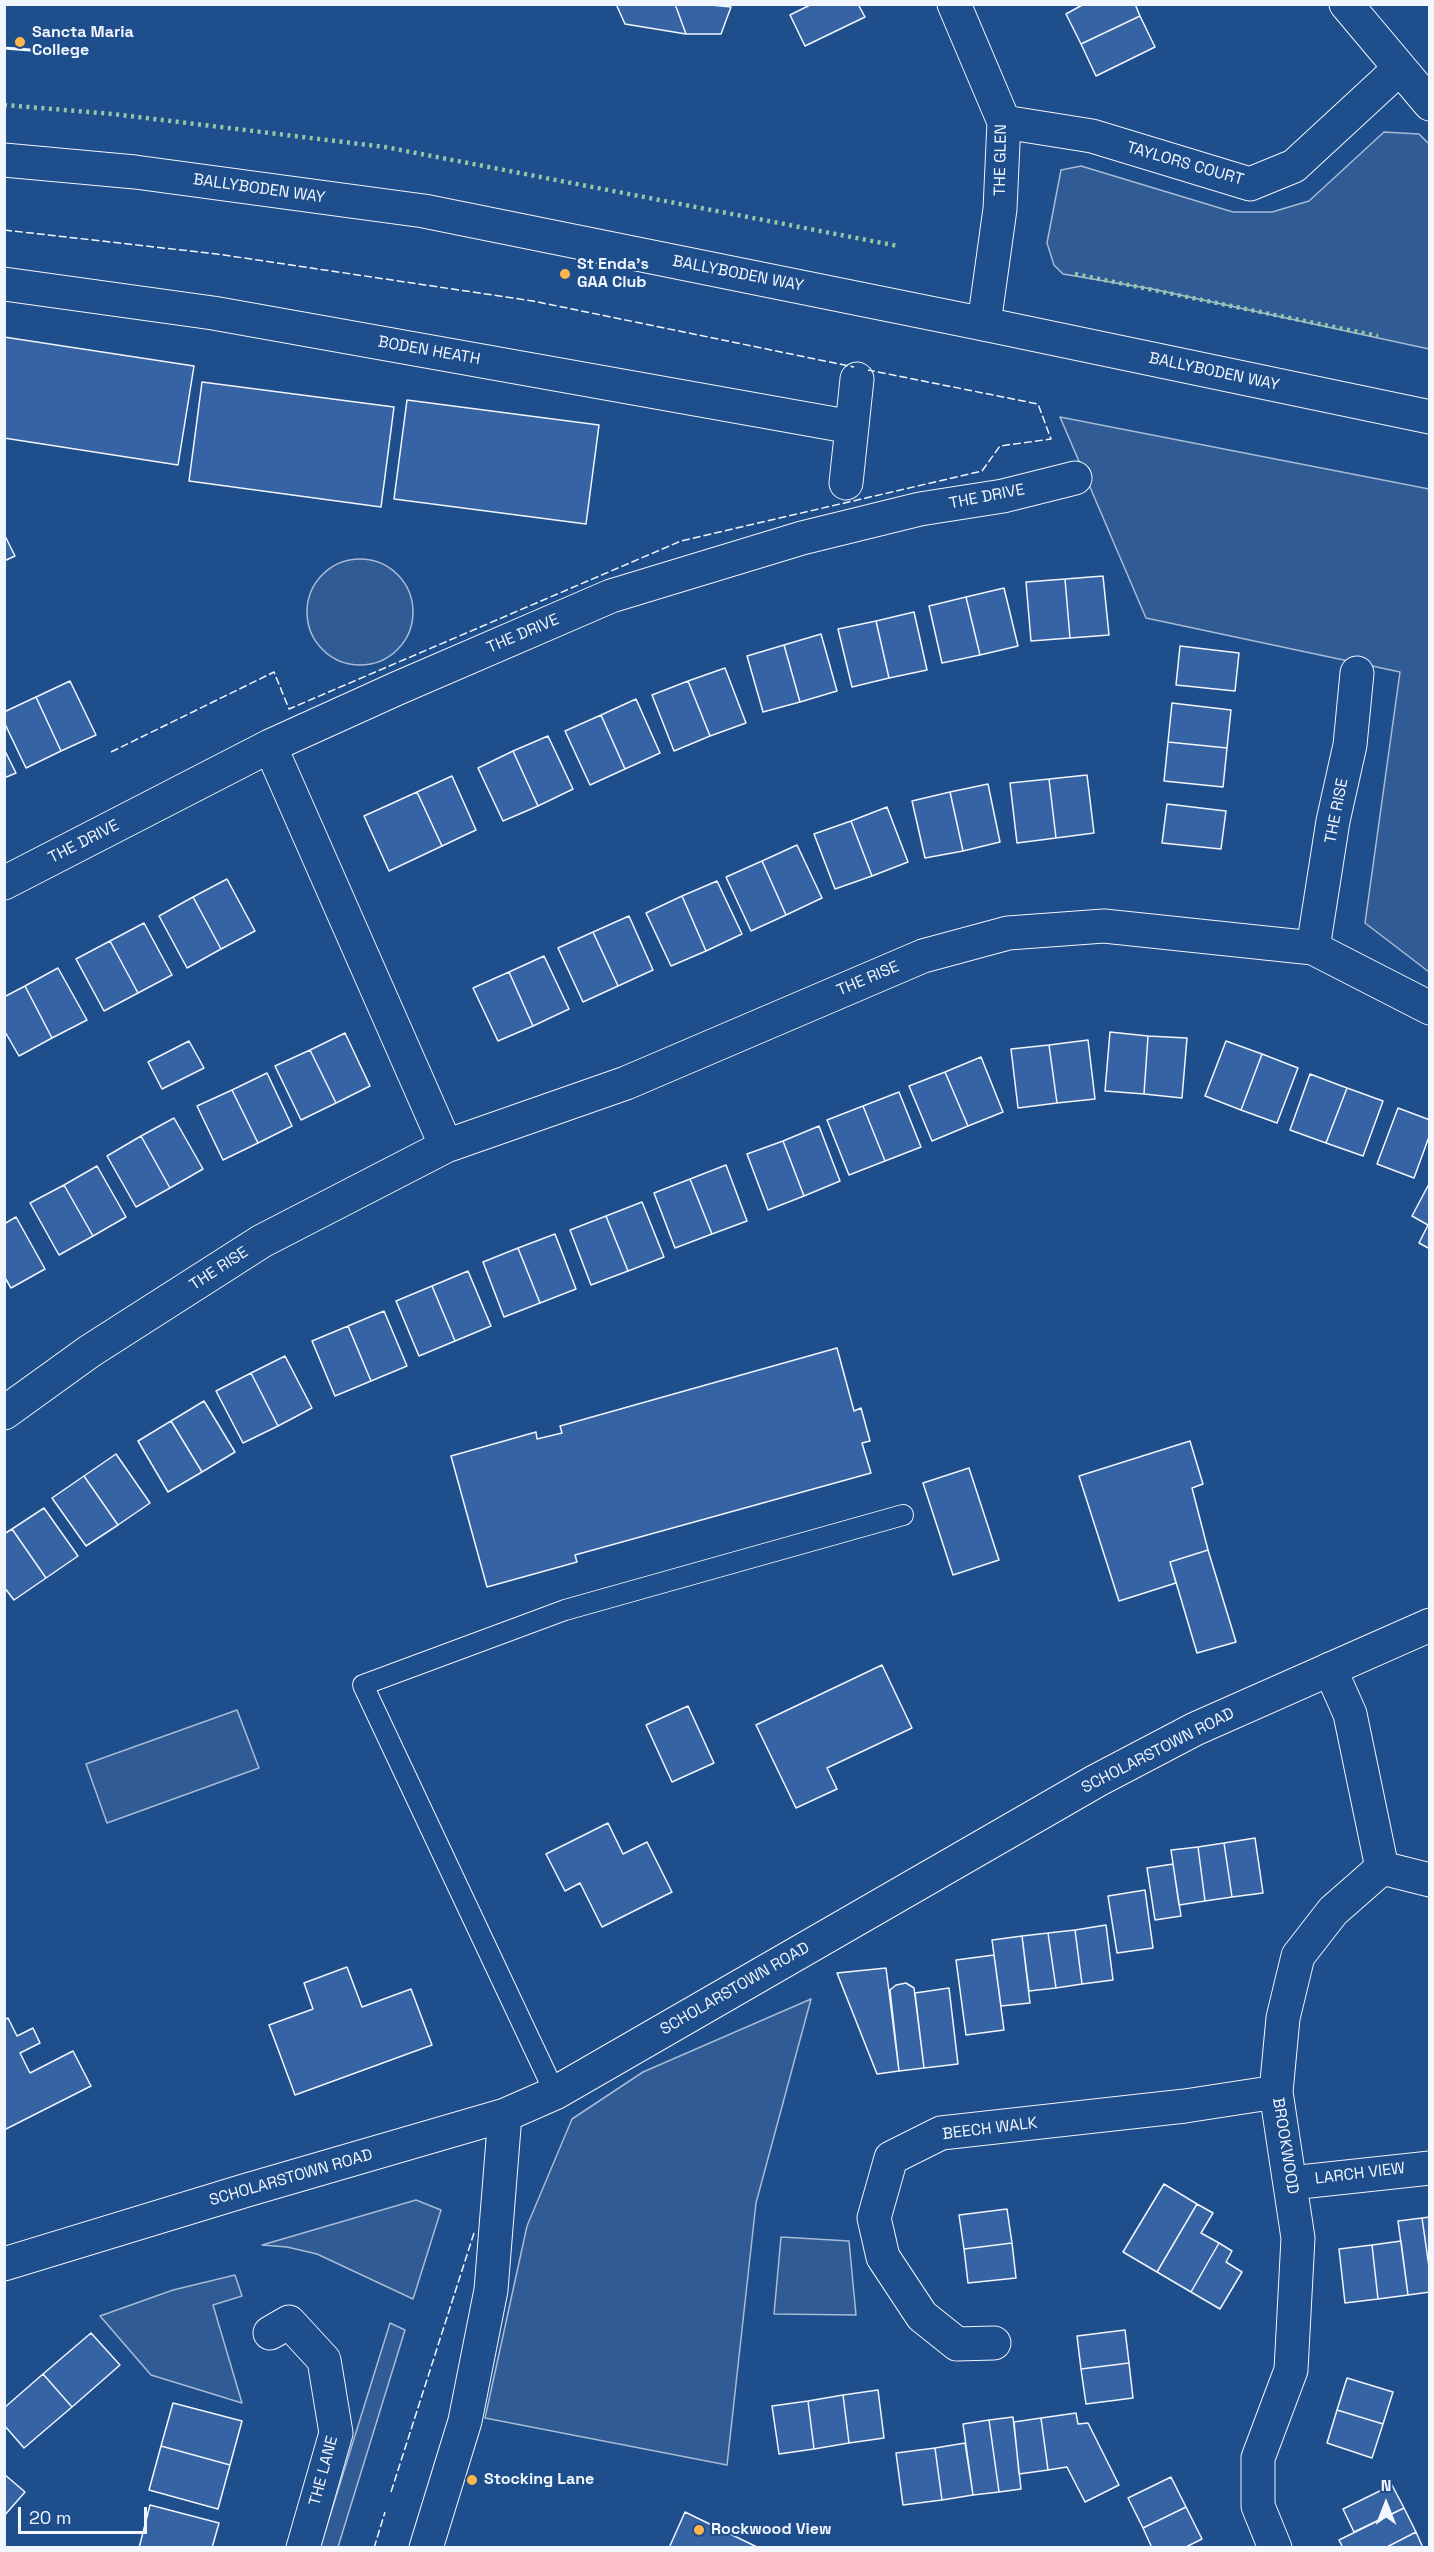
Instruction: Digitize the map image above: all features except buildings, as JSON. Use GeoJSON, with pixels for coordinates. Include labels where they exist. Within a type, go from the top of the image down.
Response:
{"type":"FeatureCollection","features":[{"type":"Feature","properties":{"kind":"street","name":"THE GLEN"},"geometry":{"type":"LineString","coordinates":[[954,4],[1004,122],[1000,209],[984,324]]}},
{"type":"Feature","properties":{"kind":"street"},"geometry":{"type":"LineString","coordinates":[[1346,4],[1430,104]]}},
{"type":"Feature","properties":{"kind":"street","name":"TAYLORS COURT"},"geometry":{"type":"LineString","coordinates":[[1004,122],[1092,136],[1250,184],[1294,166],[1399,69]]}},
{"type":"Feature","properties":{"kind":"street","name":"BALLYBODEN WAY"},"geometry":{"type":"LineString","coordinates":[[4,160],[135,172],[424,211],[1430,417]]}},
{"type":"Feature","properties":{"kind":"street","name":"BODEN HEATH"},"geometry":{"type":"LineString","coordinates":[[4,284],[213,313],[852,427]]}},
{"type":"Feature","properties":{"kind":"street"},"geometry":{"type":"LineString","coordinates":[[846,483],[858,379]]}},
{"type":"Feature","properties":{"kind":"street","name":"THE DRIVE"},"geometry":{"type":"LineString","coordinates":[[4,883],[270,746],[611,596],[802,538],[920,508],[1003,496],[1074,478]]}},
{"type":"Feature","properties":{"kind":"street","name":"THE RISE"},"geometry":{"type":"LineString","coordinates":[[1313,948],[1334,821],[1350,745],[1358,673]]}},
{"type":"Feature","properties":{"kind":"street"},"geometry":{"type":"LineString","coordinates":[[270,746],[446,1146]]}},
{"type":"Feature","properties":{"kind":"street","name":"THE RISE"},"geometry":{"type":"LineString","coordinates":[[4,1413],[90,1351],[262,1241],[446,1146],[626,1083],[923,956],[1008,933],[1104,926],[1313,948],[1430,1008]]}},
{"type":"Feature","properties":{"kind":"street","name":"SCHOLARSTOWN ROAD"},"geometry":{"type":"LineString","coordinates":[[4,2264],[224,2196],[505,2115],[555,2093],[1096,1781],[1195,1729],[1430,1625]]}},
{"type":"Feature","properties":{"kind":"street"},"geometry":{"type":"LineString","coordinates":[[1330,1669],[1350,1714],[1382,1868],[1430,1880]]}},
{"type":"Feature","properties":{"kind":"street","name":"BROOKWOOD"},"geometry":{"type":"LineString","coordinates":[[1275,2547],[1258,2506],[1258,2458],[1291,2370],[1298,2238],[1276,2092],[1283,2018],[1298,1956],[1334,1911],[1382,1868]]}},
{"type":"Feature","properties":{"kind":"street","name":"BEECH WALK"},"geometry":{"type":"LineString","coordinates":[[994,2343],[957,2344],[922,2316],[883,2257],[874,2218],[891,2158],[940,2133],[1185,2106],[1276,2092]]}},
{"type":"Feature","properties":{"kind":"street"},"geometry":{"type":"LineString","coordinates":[[426,2547],[465,2421],[491,2290],[505,2115]]}},
{"type":"Feature","properties":{"kind":"street","name":"LARCH VIEW"},"geometry":{"type":"LineString","coordinates":[[1291,2182],[1430,2168]]}},
{"type":"Feature","properties":{"kind":"street","name":"THE LANE"},"geometry":{"type":"LineString","coordinates":[[270,2333],[289,2322],[324,2360],[336,2433],[303,2547]]}},
{"type":"Feature","properties":{"kind":"lane"},"geometry":{"type":"LineString","coordinates":[[555,2093],[363,1685],[565,1611],[903,1515]]}},
{"type":"Feature","properties":{"kind":"shaded area"},"geometry":{"type":"Polygon","coordinates":[[[1384,132],[1419,134],[1429,144],[1429,349],[1152,289],[1063,274],[1054,265],[1047,243],[1061,170],[1081,166],[1233,212],[1272,212],[1309,201],[1384,132]]]}},
{"type":"Feature","properties":{"kind":"shaded area"},"geometry":{"type":"Polygon","coordinates":[[[1060,417],[1429,489],[1429,972],[1365,923],[1400,672],[1146,618],[1060,417]]]}},
{"type":"Feature","properties":{"kind":"shaded area"},"geometry":{"type":"Polygon","coordinates":[[[360,559],[380,563],[398,574],[409,592],[413,612],[409,632],[398,650],[380,661],[360,665],[340,661],[322,650],[311,632],[307,612],[311,592],[322,574],[340,563],[360,559]]]}},
{"type":"Feature","properties":{"kind":"shaded area"},"geometry":{"type":"Polygon","coordinates":[[[237,1710],[259,1768],[107,1823],[86,1764],[237,1710]]]}},
{"type":"Feature","properties":{"kind":"shaded area"},"geometry":{"type":"Polygon","coordinates":[[[811,1999],[756,2203],[727,2465],[485,2418],[527,2226],[572,2119],[643,2072],[811,1999]]]}},
{"type":"Feature","properties":{"kind":"shaded area"},"geometry":{"type":"Polygon","coordinates":[[[416,2200],[441,2210],[413,2299],[317,2254],[287,2247],[262,2245],[416,2200]]]}},
{"type":"Feature","properties":{"kind":"shaded area"},"geometry":{"type":"Polygon","coordinates":[[[781,2237],[849,2241],[856,2315],[774,2314],[781,2237]]]}},
{"type":"Feature","properties":{"kind":"shaded area"},"geometry":{"type":"Polygon","coordinates":[[[235,2275],[242,2296],[213,2305],[242,2403],[151,2375],[100,2316],[173,2290],[235,2275]]]}},
{"type":"Feature","properties":{"kind":"shaded area"},"geometry":{"type":"Polygon","coordinates":[[[390,2323],[405,2330],[338,2547],[320,2548],[390,2323]]]}},
{"type":"Feature","properties":{"kind":"hedge"},"geometry":{"type":"LineString","coordinates":[[4,105],[113,114],[385,147],[898,246]]}},
{"type":"Feature","properties":{"kind":"hedge"},"geometry":{"type":"LineString","coordinates":[[1075,274],[1378,336]]}},
{"type":"Feature","properties":{"kind":"fence"},"geometry":{"type":"LineString","coordinates":[[4,230],[217,254],[533,301],[854,367]]}},
{"type":"Feature","properties":{"kind":"fence"},"geometry":{"type":"LineString","coordinates":[[111,752],[274,672],[289,709],[681,541],[982,471],[1000,446],[1051,439],[1038,404],[868,370]]}},
{"type":"Feature","properties":{"kind":"fence"},"geometry":{"type":"LineString","coordinates":[[391,2492],[474,2233]]}},
{"type":"Feature","properties":{"kind":"fence"},"geometry":{"type":"LineString","coordinates":[[374,2548],[385,2512]]}},
{"type":"Feature","properties":{"kind":"wall"},"geometry":{"type":"LineString","coordinates":[[4,48],[43,51]]}},
{"type":"Feature","properties":{"kind":"place","name":"Sancta Maria College"},"geometry":{"type":"Point","coordinates":[20,42]}},
{"type":"Feature","properties":{"kind":"place","name":"St Enda's GAA Club"},"geometry":{"type":"Point","coordinates":[565,274]}},
{"type":"Feature","properties":{"kind":"place","name":"Stocking Lane"},"geometry":{"type":"Point","coordinates":[472,2480]}},
{"type":"Feature","properties":{"kind":"place","name":"Rockwood View"},"geometry":{"type":"Point","coordinates":[699,2530]}}]}
